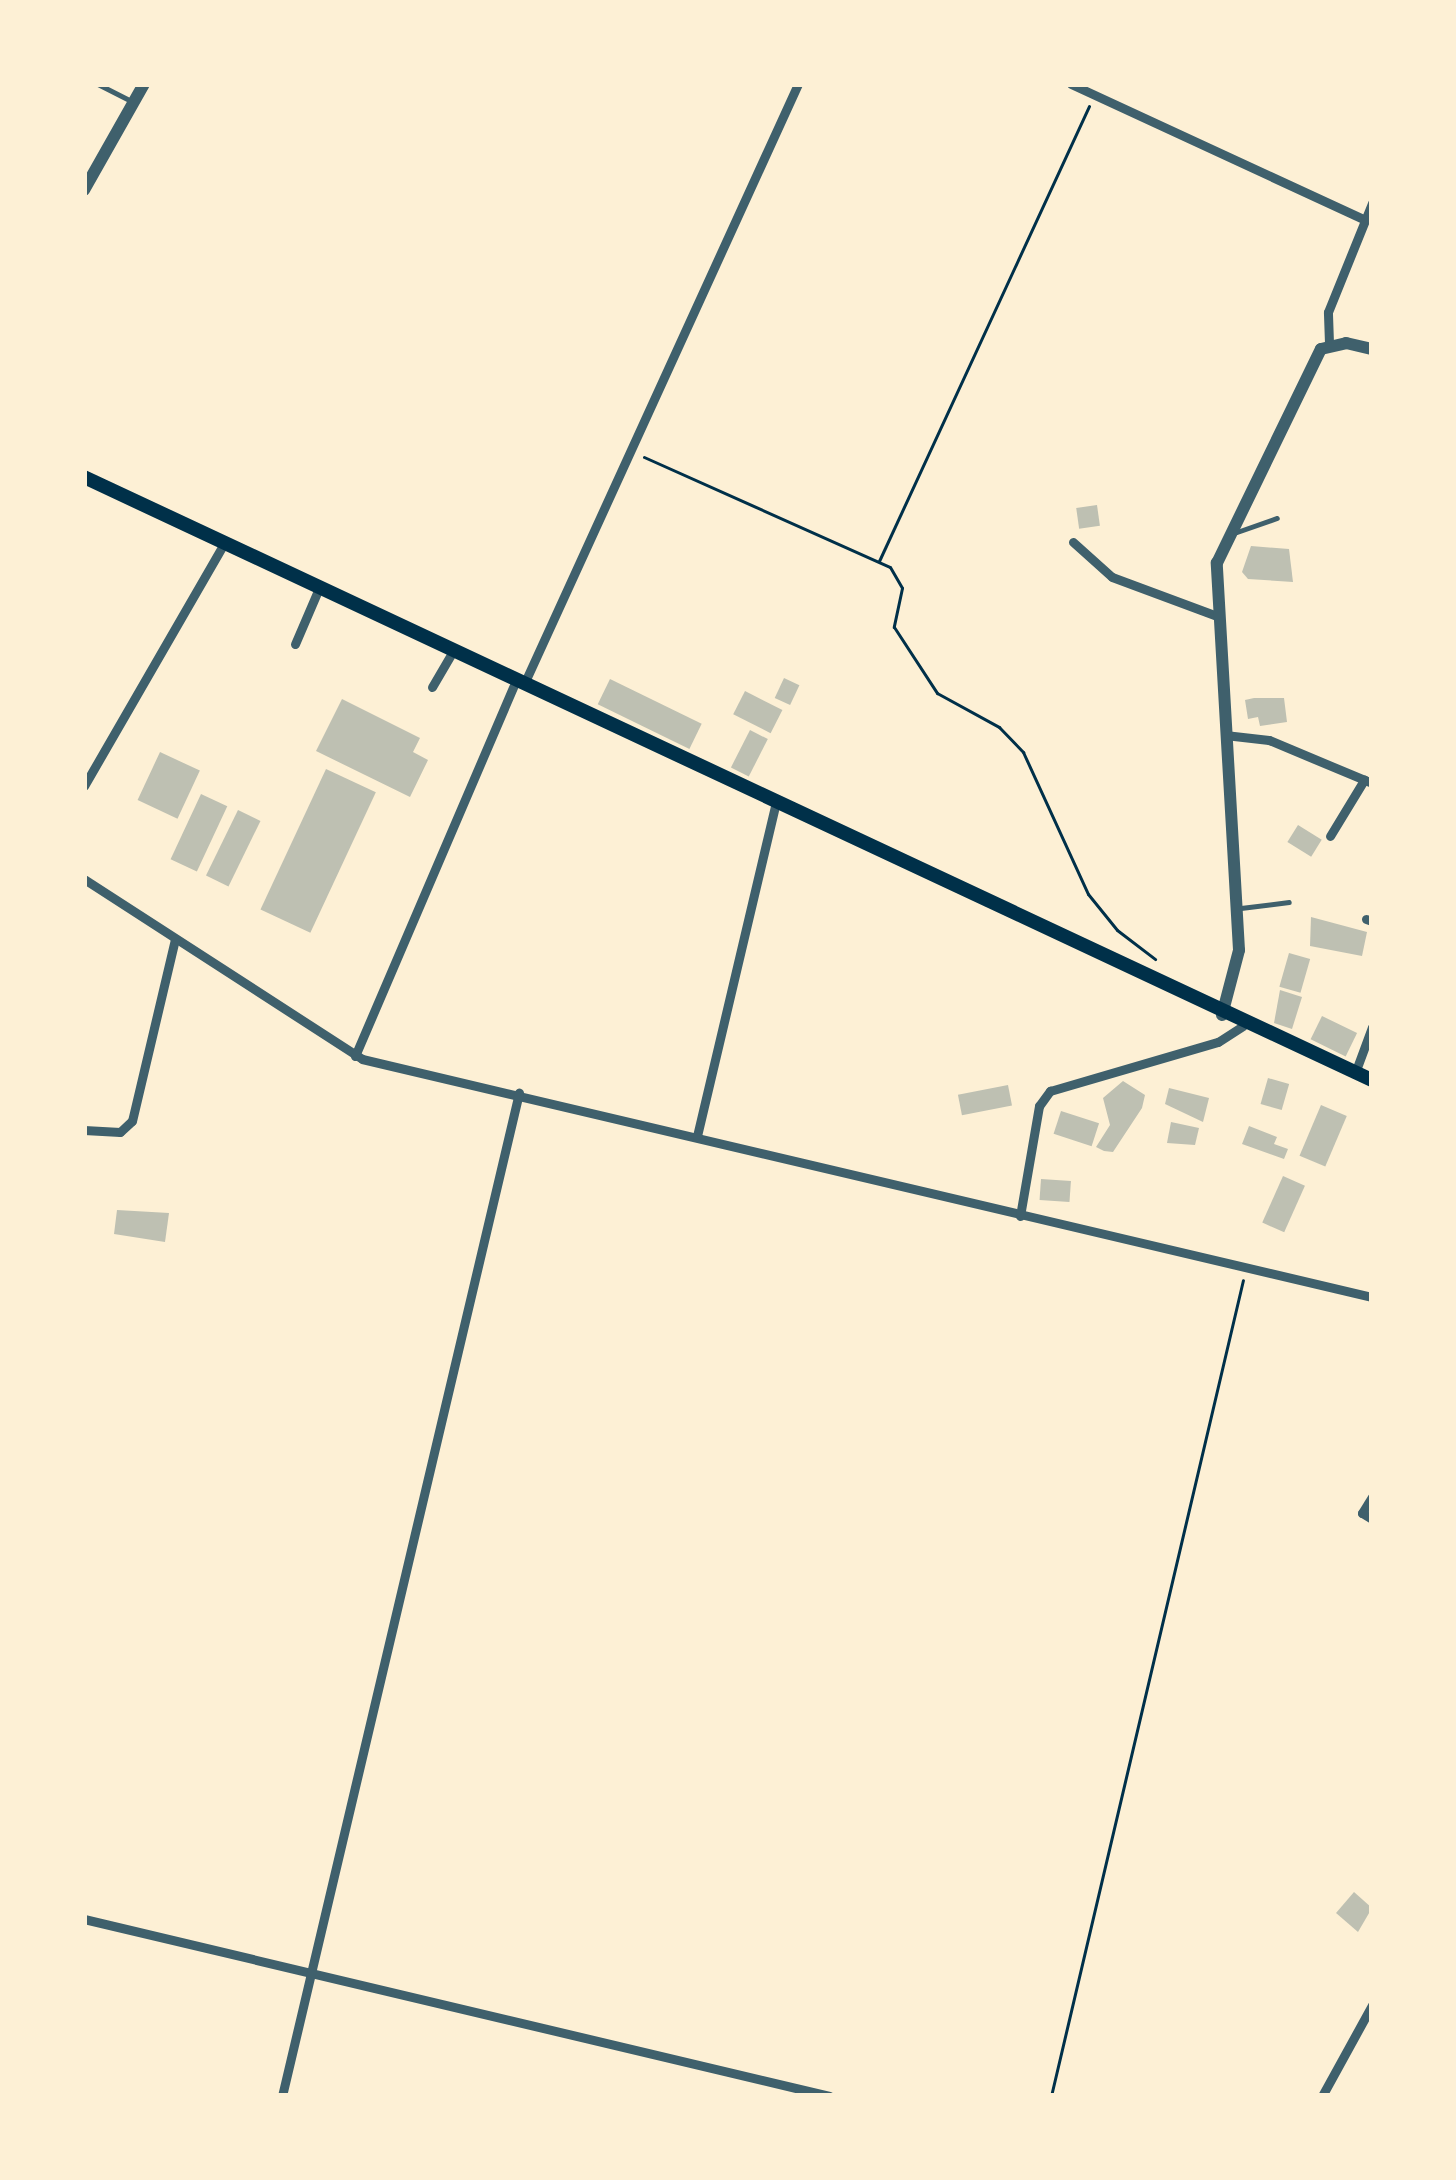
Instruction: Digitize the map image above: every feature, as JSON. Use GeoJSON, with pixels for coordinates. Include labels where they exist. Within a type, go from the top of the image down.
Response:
{"type":"FeatureCollection","features":[{"type":"Feature","properties":{"kind":"main road"},"geometry":{"type":"LineString","coordinates":[[84,477],[1243,1026],[1372,1080]]}},
{"type":"Feature","properties":{"kind":"street"},"geometry":{"type":"LineString","coordinates":[[84,190],[144,84]]}},
{"type":"Feature","properties":{"kind":"street"},"geometry":{"type":"LineString","coordinates":[[355,1056],[520,682],[632,452],[798,84]]}},
{"type":"Feature","properties":{"kind":"street"},"geometry":{"type":"LineString","coordinates":[[1071,84],[1365,220]]}},
{"type":"Feature","properties":{"kind":"street"},"geometry":{"type":"LineString","coordinates":[[1222,1015],[1234,988],[1236,909],[1216,616],[1225,536],[1329,343],[1328,312],[1372,203]]}},
{"type":"Feature","properties":{"kind":"street"},"geometry":{"type":"LineString","coordinates":[[1329,343],[1372,349]]}},
{"type":"Feature","properties":{"kind":"street"},"geometry":{"type":"LineString","coordinates":[[1073,542],[1112,577],[1216,616]]}},
{"type":"Feature","properties":{"kind":"street"},"geometry":{"type":"LineString","coordinates":[[84,786],[224,544]]}},
{"type":"Feature","properties":{"kind":"street"},"geometry":{"type":"LineString","coordinates":[[296,644],[319,588]]}},
{"type":"Feature","properties":{"kind":"street"},"geometry":{"type":"LineString","coordinates":[[431,687],[453,651]]}},
{"type":"Feature","properties":{"kind":"street"},"geometry":{"type":"LineString","coordinates":[[1226,735],[1269,740],[1368,781],[1330,836]]}},
{"type":"Feature","properties":{"kind":"street"},"geometry":{"type":"LineString","coordinates":[[697,1136],[776,803]]}},
{"type":"Feature","properties":{"kind":"street"},"geometry":{"type":"LineString","coordinates":[[84,879],[355,1056],[1372,1297]]}},
{"type":"Feature","properties":{"kind":"street"},"geometry":{"type":"LineString","coordinates":[[84,1130],[120,1132],[132,1121],[175,939]]}},
{"type":"Feature","properties":{"kind":"street"},"geometry":{"type":"LineString","coordinates":[[1020,1216],[1044,1096],[1105,1070],[1218,1042],[1243,1026]]}},
{"type":"Feature","properties":{"kind":"street"},"geometry":{"type":"LineString","coordinates":[[1355,1073],[1372,1027]]}},
{"type":"Feature","properties":{"kind":"street"},"geometry":{"type":"LineString","coordinates":[[282,2096],[519,1093]]}},
{"type":"Feature","properties":{"kind":"street"},"geometry":{"type":"LineString","coordinates":[[1372,1497],[1362,1513],[1372,1519]]}},
{"type":"Feature","properties":{"kind":"street"},"geometry":{"type":"LineString","coordinates":[[84,1919],[312,1969],[829,2096]]}},
{"type":"Feature","properties":{"kind":"street"},"geometry":{"type":"LineString","coordinates":[[1322,2096],[1372,2005]]}},
{"type":"Feature","properties":{"kind":"lane"},"geometry":{"type":"LineString","coordinates":[[98,84],[134,101]]}},
{"type":"Feature","properties":{"kind":"lane"},"geometry":{"type":"LineString","coordinates":[[1225,536],[1277,518]]}},
{"type":"Feature","properties":{"kind":"lane"},"geometry":{"type":"LineString","coordinates":[[1236,909],[1289,902]]}},
{"type":"Feature","properties":{"kind":"path"},"geometry":{"type":"LineString","coordinates":[[879,562],[1094,94]]}},
{"type":"Feature","properties":{"kind":"path"},"geometry":{"type":"LineString","coordinates":[[632,452],[879,562],[902,588],[894,627],[937,693],[999,727],[1023,752],[1088,894],[1117,930],[1161,963]]}},
{"type":"Feature","properties":{"kind":"path"},"geometry":{"type":"LineString","coordinates":[[1051,2096],[1246,1266]]}},
{"type":"Feature","properties":{"kind":"building"},"geometry":{"type":"Polygon","coordinates":[[[1097,505],[1100,526],[1079,529],[1076,508],[1097,505]]]}},
{"type":"Feature","properties":{"kind":"building"},"geometry":{"type":"Polygon","coordinates":[[[1251,546],[1289,549],[1293,582],[1248,579],[1242,572],[1251,546]]]}},
{"type":"Feature","properties":{"kind":"building"},"geometry":{"type":"Polygon","coordinates":[[[784,678],[799,685],[790,705],[775,698],[784,678]]]}},
{"type":"Feature","properties":{"kind":"building"},"geometry":{"type":"Polygon","coordinates":[[[610,679],[702,724],[689,749],[598,704],[610,679]]]}},
{"type":"Feature","properties":{"kind":"building"},"geometry":{"type":"Polygon","coordinates":[[[745,691],[782,710],[771,733],[733,714],[745,691]]]}},
{"type":"Feature","properties":{"kind":"building"},"geometry":{"type":"Polygon","coordinates":[[[1284,698],[1287,722],[1260,726],[1258,717],[1248,719],[1245,700],[1284,698]]]}},
{"type":"Feature","properties":{"kind":"building"},"geometry":{"type":"Polygon","coordinates":[[[342,699],[420,738],[413,752],[428,760],[410,797],[316,751],[342,699]]]}},
{"type":"Feature","properties":{"kind":"building"},"geometry":{"type":"Polygon","coordinates":[[[750,730],[768,739],[749,777],[731,767],[750,730]]]}},
{"type":"Feature","properties":{"kind":"building"},"geometry":{"type":"Polygon","coordinates":[[[160,752],[200,771],[177,819],[138,800],[160,752]]]}},
{"type":"Feature","properties":{"kind":"building"},"geometry":{"type":"Polygon","coordinates":[[[326,769],[376,792],[310,933],[260,909],[326,769]]]}},
{"type":"Feature","properties":{"kind":"building"},"geometry":{"type":"Polygon","coordinates":[[[201,794],[227,806],[197,872],[171,859],[201,794]]]}},
{"type":"Feature","properties":{"kind":"building"},"geometry":{"type":"Polygon","coordinates":[[[238,810],[260,821],[228,887],[206,876],[238,810]]]}},
{"type":"Feature","properties":{"kind":"building"},"geometry":{"type":"Polygon","coordinates":[[[1298,825],[1322,840],[1311,857],[1287,842],[1298,825]]]}},
{"type":"Feature","properties":{"kind":"building"},"geometry":{"type":"Polygon","coordinates":[[[1311,917],[1367,932],[1362,956],[1310,946],[1311,917]]]}},
{"type":"Feature","properties":{"kind":"building"},"geometry":{"type":"Polygon","coordinates":[[[1289,953],[1310,959],[1301,993],[1279,987],[1289,953]]]}},
{"type":"Feature","properties":{"kind":"building"},"geometry":{"type":"Polygon","coordinates":[[[1280,990],[1302,997],[1292,1029],[1274,1023],[1280,990]]]}},
{"type":"Feature","properties":{"kind":"building"},"geometry":{"type":"Polygon","coordinates":[[[1322,1016],[1357,1033],[1346,1056],[1311,1039],[1322,1016]]]}},
{"type":"Feature","properties":{"kind":"building"},"geometry":{"type":"Polygon","coordinates":[[[1268,1078],[1289,1084],[1282,1110],[1261,1104],[1268,1078]]]}},
{"type":"Feature","properties":{"kind":"building"},"geometry":{"type":"Polygon","coordinates":[[[1123,1081],[1145,1095],[1142,1108],[1113,1152],[1104,1151],[1096,1147],[1110,1125],[1103,1098],[1123,1081]]]}},
{"type":"Feature","properties":{"kind":"building"},"geometry":{"type":"Polygon","coordinates":[[[1008,1085],[1012,1106],[962,1115],[958,1095],[1008,1085]]]}},
{"type":"Feature","properties":{"kind":"building"},"geometry":{"type":"Polygon","coordinates":[[[1169,1088],[1209,1098],[1203,1122],[1165,1104],[1169,1088]]]}},
{"type":"Feature","properties":{"kind":"building"},"geometry":{"type":"Polygon","coordinates":[[[1321,1105],[1347,1116],[1325,1167],[1300,1156],[1321,1105]]]}},
{"type":"Feature","properties":{"kind":"building"},"geometry":{"type":"Polygon","coordinates":[[[1061,1111],[1099,1123],[1092,1146],[1054,1134],[1061,1111]]]}},
{"type":"Feature","properties":{"kind":"building"},"geometry":{"type":"Polygon","coordinates":[[[1171,1122],[1199,1128],[1195,1145],[1167,1143],[1171,1122]]]}},
{"type":"Feature","properties":{"kind":"building"},"geometry":{"type":"Polygon","coordinates":[[[1249,1126],[1277,1137],[1274,1144],[1288,1149],[1284,1159],[1242,1144],[1249,1126]]]}},
{"type":"Feature","properties":{"kind":"building"},"geometry":{"type":"Polygon","coordinates":[[[1283,1176],[1305,1186],[1284,1232],[1262,1223],[1283,1176]]]}},
{"type":"Feature","properties":{"kind":"building"},"geometry":{"type":"Polygon","coordinates":[[[1041,1179],[1071,1181],[1069,1202],[1040,1200],[1041,1179]]]}},
{"type":"Feature","properties":{"kind":"building"},"geometry":{"type":"Polygon","coordinates":[[[117,1210],[169,1213],[165,1242],[114,1234],[117,1210]]]}},
{"type":"Feature","properties":{"kind":"building"},"geometry":{"type":"Polygon","coordinates":[[[1354,1892],[1372,1908],[1358,1932],[1336,1913],[1354,1892]]]}}]}
